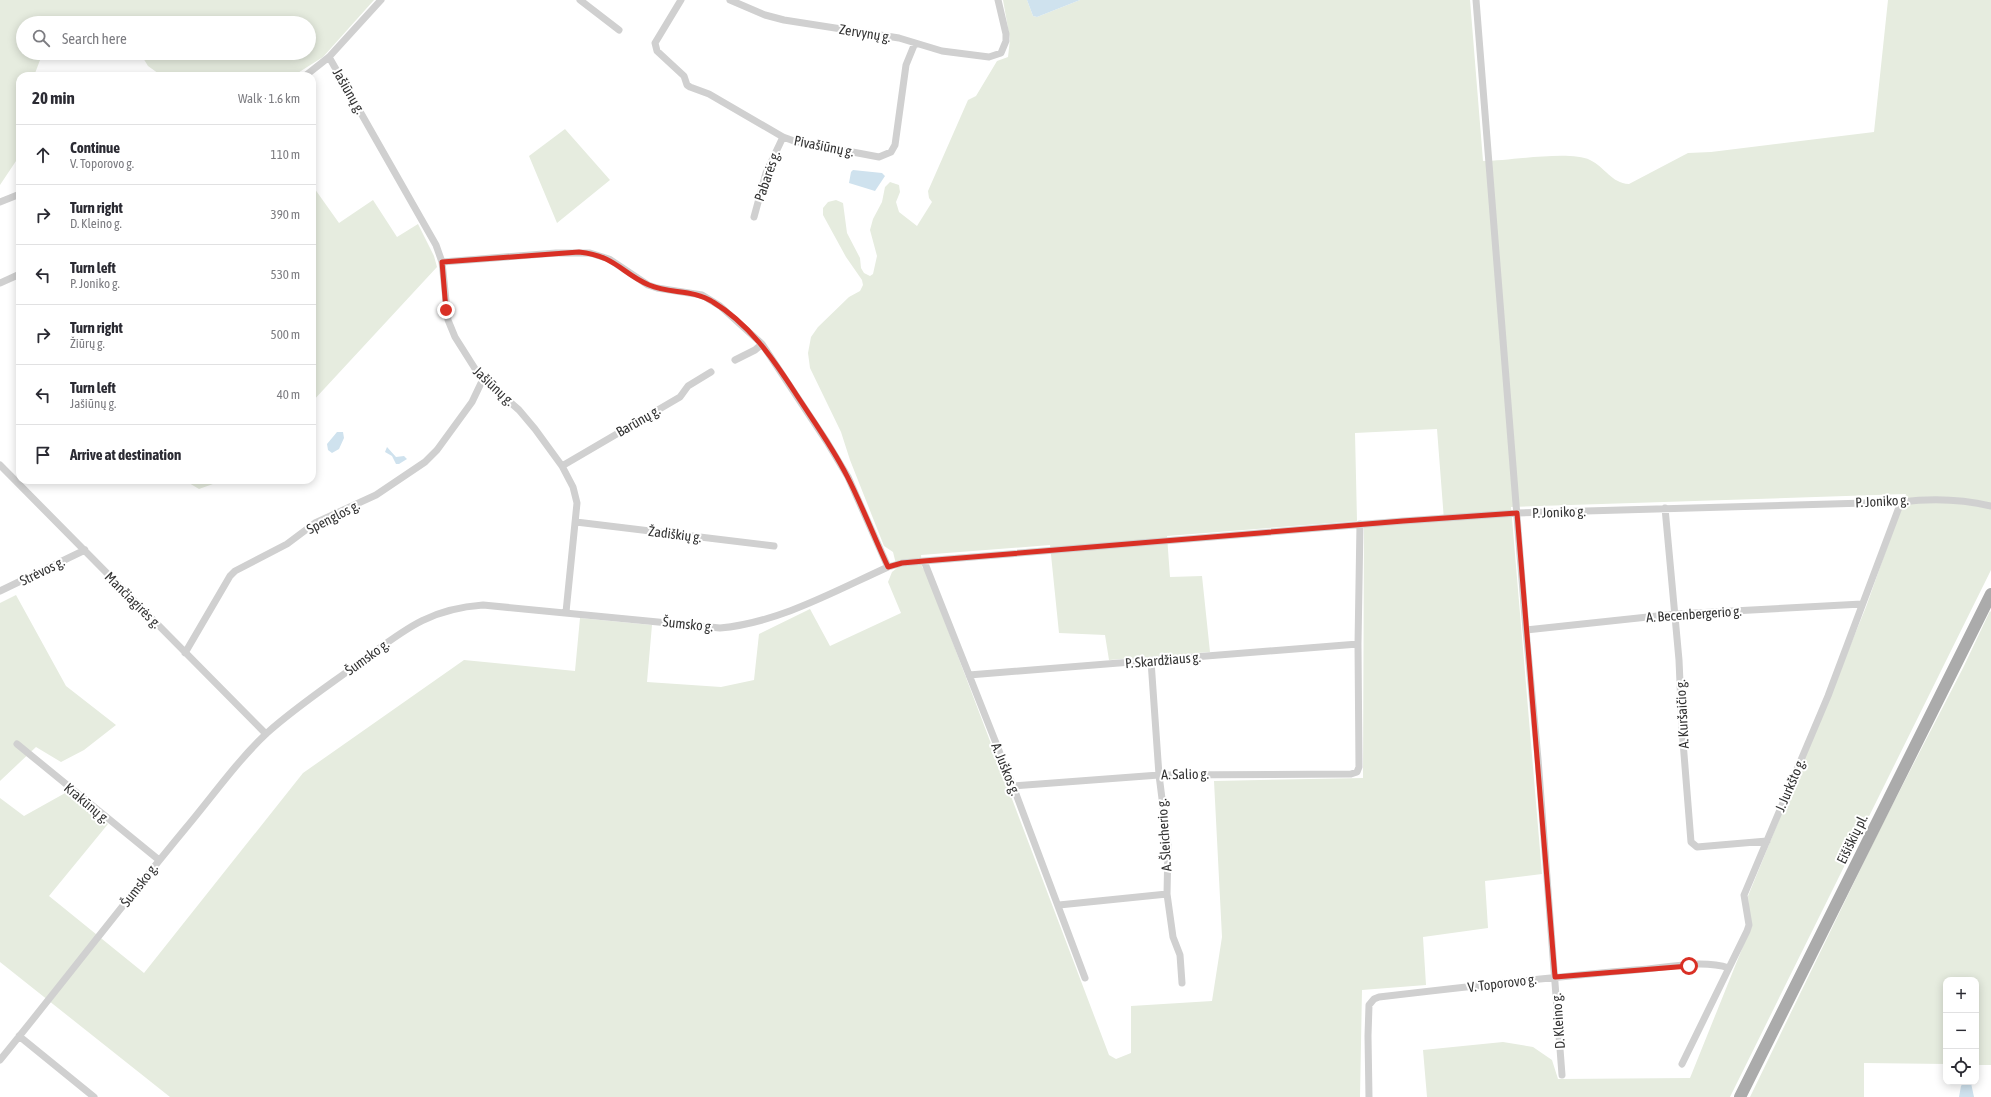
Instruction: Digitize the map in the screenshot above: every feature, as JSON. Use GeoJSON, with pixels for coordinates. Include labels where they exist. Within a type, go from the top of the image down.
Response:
{"type":"FeatureCollection","features":[{"type":"Feature","properties":{"kind":"main road","name":"Eišiškių pl."},"geometry":{"type":"LineString","coordinates":[[1740,1097],[1991,594]]}},
{"type":"Feature","properties":{"kind":"street"},"geometry":{"type":"LineString","coordinates":[[310,72],[329,57],[381,0]]}},
{"type":"Feature","properties":{"kind":"street"},"geometry":{"type":"LineString","coordinates":[[580,0],[619,30]]}},
{"type":"Feature","properties":{"kind":"street","name":"Pivašiūnų g."},"geometry":{"type":"LineString","coordinates":[[680,0],[655,43],[656,50],[684,76],[687,85],[690,88],[709,94],[783,137],[794,141],[880,157],[892,152],[895,146],[906,65],[915,43]]}},
{"type":"Feature","properties":{"kind":"street","name":"Zervynų g."},"geometry":{"type":"LineString","coordinates":[[730,0],[765,15],[784,20],[899,38],[942,51],[989,57],[1001,53],[1006,41],[1006,34],[998,0]]}},
{"type":"Feature","properties":{"kind":"street","name":"D. Kleino g."},"geometry":{"type":"LineString","coordinates":[[1476,0],[1526,630],[1538,759],[1562,1075]]}},
{"type":"Feature","properties":{"kind":"street","name":"Jašiūnų g."},"geometry":{"type":"LineString","coordinates":[[329,57],[436,245],[442,262],[448,320],[455,337],[472,366],[483,379],[519,410],[562,466],[573,487],[576,498],[576,522],[566,612]]}},
{"type":"Feature","properties":{"kind":"street","name":"Pabarės g."},"geometry":{"type":"LineString","coordinates":[[754,217],[766,173],[783,137]]}},
{"type":"Feature","properties":{"kind":"street"},"geometry":{"type":"LineString","coordinates":[[0,202],[16,196]]}},
{"type":"Feature","properties":{"kind":"street"},"geometry":{"type":"LineString","coordinates":[[442,262],[556,253],[590,253],[609,259],[648,285],[657,288],[691,293],[707,298],[729,313],[762,344],[841,465],[888,567]]}},
{"type":"Feature","properties":{"kind":"street"},"geometry":{"type":"LineString","coordinates":[[0,283],[16,276]]}},
{"type":"Feature","properties":{"kind":"street"},"geometry":{"type":"LineString","coordinates":[[735,360],[755,350],[762,344]]}},
{"type":"Feature","properties":{"kind":"street","name":"Barūnų g."},"geometry":{"type":"LineString","coordinates":[[562,466],[680,397],[688,386],[711,372]]}},
{"type":"Feature","properties":{"kind":"street","name":"Spenglos g."},"geometry":{"type":"LineString","coordinates":[[185,653],[230,576],[235,571],[287,544],[315,523],[376,495],[425,462],[437,450],[472,402],[483,379]]}},
{"type":"Feature","properties":{"kind":"street","name":"Mančiagirės g."},"geometry":{"type":"LineString","coordinates":[[0,465],[16,481]]}},
{"type":"Feature","properties":{"kind":"street","name":"Mančiagirės g."},"geometry":{"type":"LineString","coordinates":[[19,484],[266,734]]}},
{"type":"Feature","properties":{"kind":"street","name":"P. Joniko g."},"geometry":{"type":"LineString","coordinates":[[888,567],[902,563],[924,561],[1360,524],[1517,513],[1901,502],[1940,499],[1970,501],[1991,506]]}},
{"type":"Feature","properties":{"kind":"street","name":"J. Jurkšto g."},"geometry":{"type":"LineString","coordinates":[[1682,1064],[1749,925],[1744,895],[1828,696],[1901,502]]}},
{"type":"Feature","properties":{"kind":"street","name":"A. Kuršaičio g."},"geometry":{"type":"LineString","coordinates":[[1664,508],[1680,660],[1682,729],[1691,842],[1697,847],[1767,841]]}},
{"type":"Feature","properties":{"kind":"street","name":"Žadiškių g."},"geometry":{"type":"LineString","coordinates":[[576,522],[774,546]]}},
{"type":"Feature","properties":{"kind":"street"},"geometry":{"type":"LineString","coordinates":[[1358,644],[1360,524]]}},
{"type":"Feature","properties":{"kind":"street","name":"Strėvos g."},"geometry":{"type":"LineString","coordinates":[[0,591],[84,550]]}},
{"type":"Feature","properties":{"kind":"street","name":"A. Juškos g."},"geometry":{"type":"LineString","coordinates":[[924,561],[1013,786],[1085,978]]}},
{"type":"Feature","properties":{"kind":"street","name":"Šumsko g."},"geometry":{"type":"LineString","coordinates":[[0,1060],[159,860],[266,734],[290,713],[412,625],[426,617],[457,608],[483,605],[720,628],[731,627],[757,622],[778,615],[888,567]]}},
{"type":"Feature","properties":{"kind":"street","name":"A. Becenbergerio g."},"geometry":{"type":"LineString","coordinates":[[1526,630],[1676,614],[1862,604]]}},
{"type":"Feature","properties":{"kind":"street","name":"P. Skardžiaus g."},"geometry":{"type":"LineString","coordinates":[[969,675],[1358,644]]}},
{"type":"Feature","properties":{"kind":"street","name":"A. Salio g."},"geometry":{"type":"LineString","coordinates":[[1013,786],[1159,774],[1351,774],[1357,772],[1359,767],[1358,644]]}},
{"type":"Feature","properties":{"kind":"street","name":"A. Šleicherio g."},"geometry":{"type":"LineString","coordinates":[[1151,661],[1159,774],[1168,846],[1167,894],[1173,936],[1180,955],[1182,983]]}},
{"type":"Feature","properties":{"kind":"street","name":"Krakūnų g."},"geometry":{"type":"LineString","coordinates":[[17,744],[159,860]]}},
{"type":"Feature","properties":{"kind":"street"},"geometry":{"type":"LineString","coordinates":[[1058,905],[1167,894]]}},
{"type":"Feature","properties":{"kind":"street","name":"V. Toporovo g."},"geometry":{"type":"LineString","coordinates":[[1369,1097],[1368,1020],[1369,1005],[1374,999],[1555,977],[1689,966],[1713,965],[1729,968]]}},
{"type":"Feature","properties":{"kind":"street"},"geometry":{"type":"LineString","coordinates":[[19,1036],[94,1097]]}},
{"type":"Feature","properties":{"kind":"shaded area"},"geometry":{"type":"Polygon","coordinates":[[[0,0],[374,0],[323,57],[299,72],[156,72],[148,66],[144,60],[316,60],[316,16],[16,16],[16,60],[40,60],[36,72],[16,72],[16,161],[0,185],[0,0]]]}},
{"type":"Feature","properties":{"kind":"shaded area"},"geometry":{"type":"Polygon","coordinates":[[[1003,0],[1027,0],[1033,16],[1037,17],[1080,0],[1470,0],[1483,161],[1554,156],[1580,157],[1595,163],[1617,181],[1629,184],[1688,153],[1711,152],[1874,132],[1888,0],[1991,0],[1991,570],[1730,1097],[1427,1097],[1423,1050],[1503,1042],[1533,1047],[1552,1060],[1558,1079],[1690,1078],[1750,929],[1748,896],[1866,607],[1906,494],[1511,507],[1542,874],[1485,881],[1488,928],[1423,937],[1426,985],[1362,990],[1360,1097],[170,1097],[0,962],[0,798],[24,816],[67,792],[108,824],[49,896],[144,973],[303,773],[464,660],[575,671],[580,618],[652,625],[647,682],[721,687],[754,680],[759,634],[810,609],[830,646],[901,613],[888,582],[892,572],[897,568],[893,552],[884,546],[850,460],[841,432],[810,368],[808,353],[811,337],[818,327],[849,297],[860,291],[863,285],[862,280],[846,257],[823,215],[823,208],[828,202],[836,200],[843,203],[847,233],[860,258],[861,268],[864,273],[870,276],[873,274],[877,256],[870,230],[873,219],[882,202],[885,187],[890,182],[899,185],[900,192],[896,202],[899,212],[917,226],[932,202],[929,198],[928,191],[968,100],[976,96],[997,61],[1008,57],[1010,39],[1003,0]],[[1437,429],[1355,433],[1357,521],[1167,536],[1170,577],[1202,576],[1210,652],[1109,660],[1105,635],[1059,633],[1050,545],[921,555],[922,567],[926,572],[1109,1055],[1116,1059],[1131,1053],[1131,1006],[1212,1001],[1222,937],[1214,781],[1363,778],[1364,526],[1444,520],[1437,429]]]}},
{"type":"Feature","properties":{"kind":"shaded area"},"geometry":{"type":"Polygon","coordinates":[[[565,129],[610,180],[557,223],[529,156],[565,129]]]}},
{"type":"Feature","properties":{"kind":"shaded area"},"geometry":{"type":"Polygon","coordinates":[[[316,191],[339,223],[373,200],[397,237],[418,224],[434,256],[437,267],[316,398],[316,191]]]}},
{"type":"Feature","properties":{"kind":"shaded area"},"geometry":{"type":"Polygon","coordinates":[[[191,484],[213,484],[199,489],[191,484]]]}},
{"type":"Feature","properties":{"kind":"shaded area"},"geometry":{"type":"Polygon","coordinates":[[[16,595],[66,686],[116,725],[84,750],[61,762],[36,747],[0,781],[0,603],[16,595]]]}},
{"type":"Feature","properties":{"kind":"shaded area"},"geometry":{"type":"Polygon","coordinates":[[[1990,611],[1991,1065],[1979,1065],[1979,977],[1943,977],[1943,1064],[1864,1063],[1864,1097],[1750,1097],[1879,831],[1963,668],[1990,611]]]}},
{"type":"Feature","properties":{"kind":"water"},"geometry":{"type":"Polygon","coordinates":[[[1027,0],[1080,0],[1037,17],[1033,16],[1027,0]]]}},
{"type":"Feature","properties":{"kind":"water"},"geometry":{"type":"Polygon","coordinates":[[[853,170],[882,173],[885,176],[875,191],[849,183],[851,172],[853,170]]]}},
{"type":"Feature","properties":{"kind":"water"},"geometry":{"type":"Polygon","coordinates":[[[337,432],[343,432],[344,438],[339,449],[332,453],[328,450],[327,444],[337,432]]]}},
{"type":"Feature","properties":{"kind":"water"},"geometry":{"type":"Polygon","coordinates":[[[387,447],[396,457],[404,456],[407,459],[399,464],[396,464],[392,456],[385,452],[387,447]]]}},
{"type":"Feature","properties":{"kind":"water"},"geometry":{"type":"Polygon","coordinates":[[[1971,1085],[1974,1097],[1959,1097],[1961,1086],[1971,1085]]]}},
{"type":"Feature","properties":{"kind":"route"},"geometry":{"type":"LineString","coordinates":[[446,310],[442,262],[579,252],[590,253],[609,259],[648,285],[657,288],[702,295],[713,301],[752,333],[774,361],[838,459],[848,477],[870,530],[888,567],[902,563],[924,561],[1403,521],[1517,513],[1555,977],[1689,966]]}}]}
